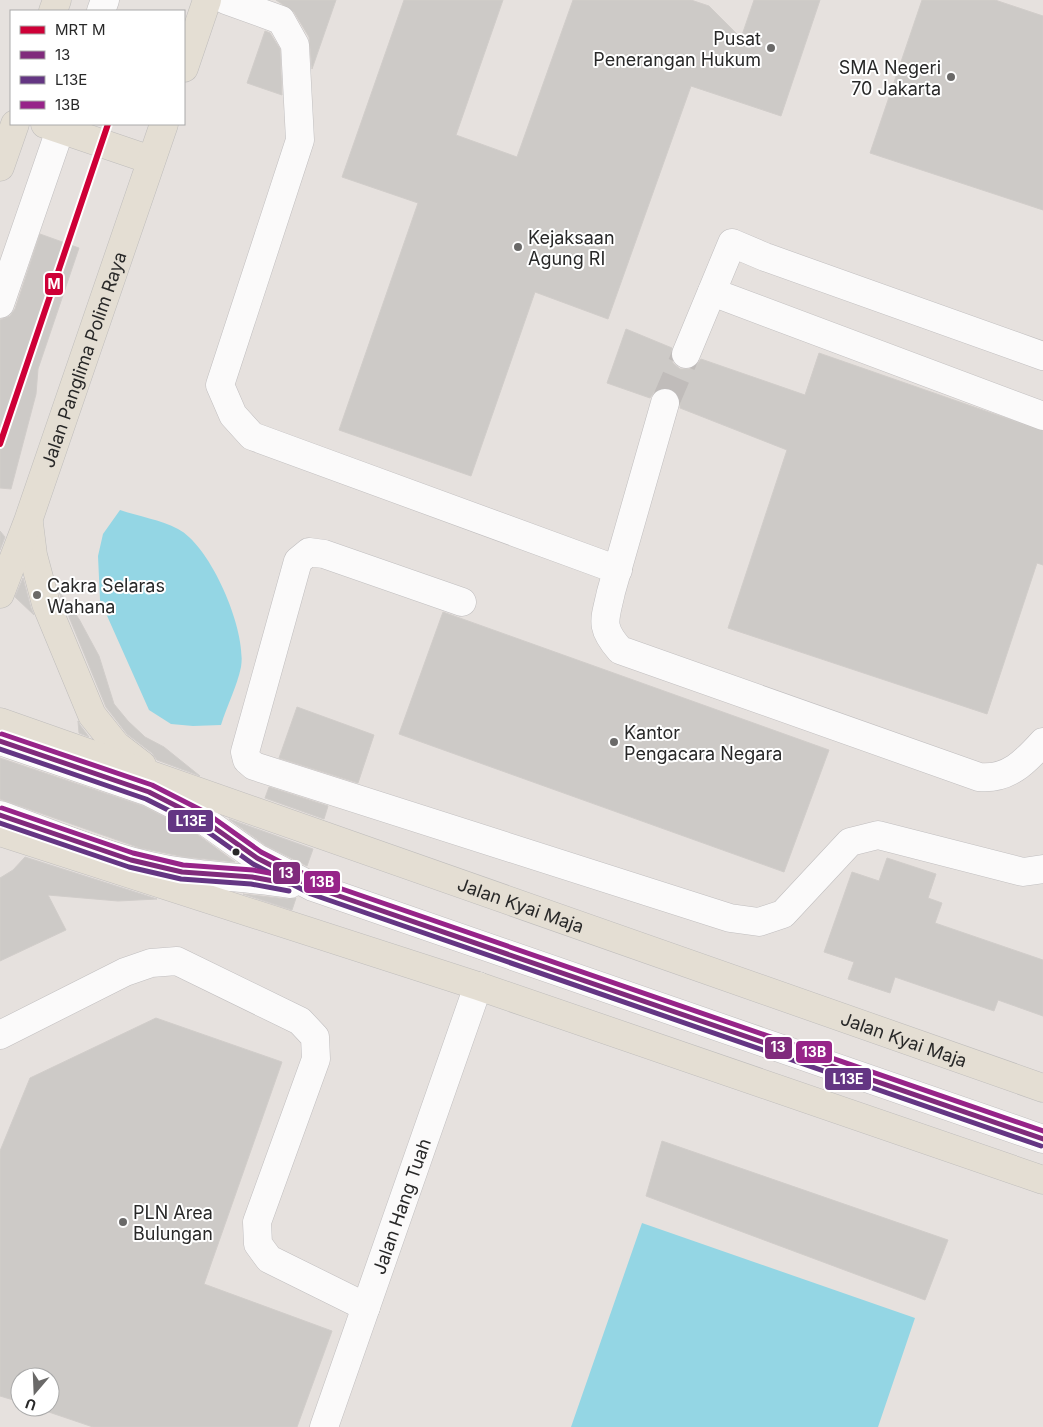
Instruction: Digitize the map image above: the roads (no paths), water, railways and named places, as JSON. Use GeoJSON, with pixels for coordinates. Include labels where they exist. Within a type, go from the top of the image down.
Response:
{"type":"FeatureCollection","features":[{"type":"Feature","properties":{"kind":"main road"},"geometry":{"type":"LineString","coordinates":[[185,65],[207,0]]}},
{"type":"Feature","properties":{"kind":"main road"},"geometry":{"type":"LineString","coordinates":[[0,167],[14,125]]}},
{"type":"Feature","properties":{"kind":"main road"},"geometry":{"type":"LineString","coordinates":[[56,125],[150,160]]}},
{"type":"Feature","properties":{"kind":"main road","name":"Jalan Panglima Polim Raya"},"geometry":{"type":"LineString","coordinates":[[0,594],[28,521],[150,160],[164,125]]}},
{"type":"Feature","properties":{"kind":"main road"},"geometry":{"type":"LineString","coordinates":[[28,521],[33,555],[46,604],[92,715],[116,745],[161,780]]}},
{"type":"Feature","properties":{"kind":"main road","name":"Jalan Kyai Maja"},"geometry":{"type":"LineString","coordinates":[[0,722],[1043,1088]]}},
{"type":"Feature","properties":{"kind":"main road"},"geometry":{"type":"LineString","coordinates":[[0,832],[478,986],[1043,1180]]}},
{"type":"Feature","properties":{"kind":"street"},"geometry":{"type":"LineString","coordinates":[[226,0],[281,20],[295,45],[300,140],[220,385],[232,414],[252,436],[618,570]]}},
{"type":"Feature","properties":{"kind":"street"},"geometry":{"type":"LineString","coordinates":[[0,304],[56,125]]}},
{"type":"Feature","properties":{"kind":"street"},"geometry":{"type":"LineString","coordinates":[[686,354],[732,243],[774,261],[1043,356]]}},
{"type":"Feature","properties":{"kind":"street"},"geometry":{"type":"LineString","coordinates":[[712,292],[1043,416]]}},
{"type":"Feature","properties":{"kind":"street"},"geometry":{"type":"LineString","coordinates":[[665,403],[605,623],[607,636],[620,650],[979,778],[994,779],[1021,766],[1043,742]]}},
{"type":"Feature","properties":{"kind":"street"},"geometry":{"type":"LineString","coordinates":[[462,602],[324,554],[310,552],[298,561],[245,752],[247,760],[264,769],[730,918],[759,922],[783,914],[850,842],[865,837],[878,835],[1023,872],[1043,869]]}},
{"type":"Feature","properties":{"kind":"street"},"geometry":{"type":"LineString","coordinates":[[0,741],[149,792],[202,819],[257,858],[313,888]]}},
{"type":"Feature","properties":{"kind":"street"},"geometry":{"type":"LineString","coordinates":[[0,815],[148,864],[182,872],[252,877],[313,888],[1043,1139]]}},
{"type":"Feature","properties":{"kind":"street"},"geometry":{"type":"LineString","coordinates":[[0,1035],[124,972],[151,962],[177,961],[300,1021],[315,1037],[316,1059],[257,1222],[258,1244],[269,1259],[366,1307]]}},
{"type":"Feature","properties":{"kind":"street","name":"Jalan Hang Tuah"},"geometry":{"type":"LineString","coordinates":[[324,1427],[478,986]]}},
{"type":"Feature","properties":{"kind":"water"},"geometry":{"type":"Polygon","coordinates":[[[120,510],[171,526],[190,538],[203,553],[224,591],[238,633],[241,667],[221,725],[193,726],[171,724],[149,710],[100,600],[98,556],[103,534],[120,510]]]}},
{"type":"Feature","properties":{"kind":"water"},"geometry":{"type":"Polygon","coordinates":[[[642,1223],[915,1318],[878,1427],[571,1427],[642,1223]]]}},
{"type":"Feature","properties":{"kind":"tunnel"},"geometry":{"type":"LineString","coordinates":[[665,403],[686,354]]}},
{"type":"Feature","properties":{"kind":"metro line","name":"M"},"geometry":{"type":"LineString","coordinates":[[0,444],[108,125]]}},
{"type":"Feature","properties":{"kind":"place","name":"Pusat Penerangan Hukum"},"geometry":{"type":"Point","coordinates":[771,48]}},
{"type":"Feature","properties":{"kind":"place","name":"SMA Negeri 70 Jakarta"},"geometry":{"type":"Point","coordinates":[951,77]}},
{"type":"Feature","properties":{"kind":"place","name":"Kejaksaan Agung RI"},"geometry":{"type":"Point","coordinates":[518,247]}},
{"type":"Feature","properties":{"kind":"place","name":"Cakra Selaras Wahana"},"geometry":{"type":"Point","coordinates":[37,595]}},
{"type":"Feature","properties":{"kind":"place","name":"Kantor Pengacara Negara"},"geometry":{"type":"Point","coordinates":[614,742]}},
{"type":"Feature","properties":{"kind":"place","name":"PLN Area Bulungan"},"geometry":{"type":"Point","coordinates":[123,1222]}}]}
